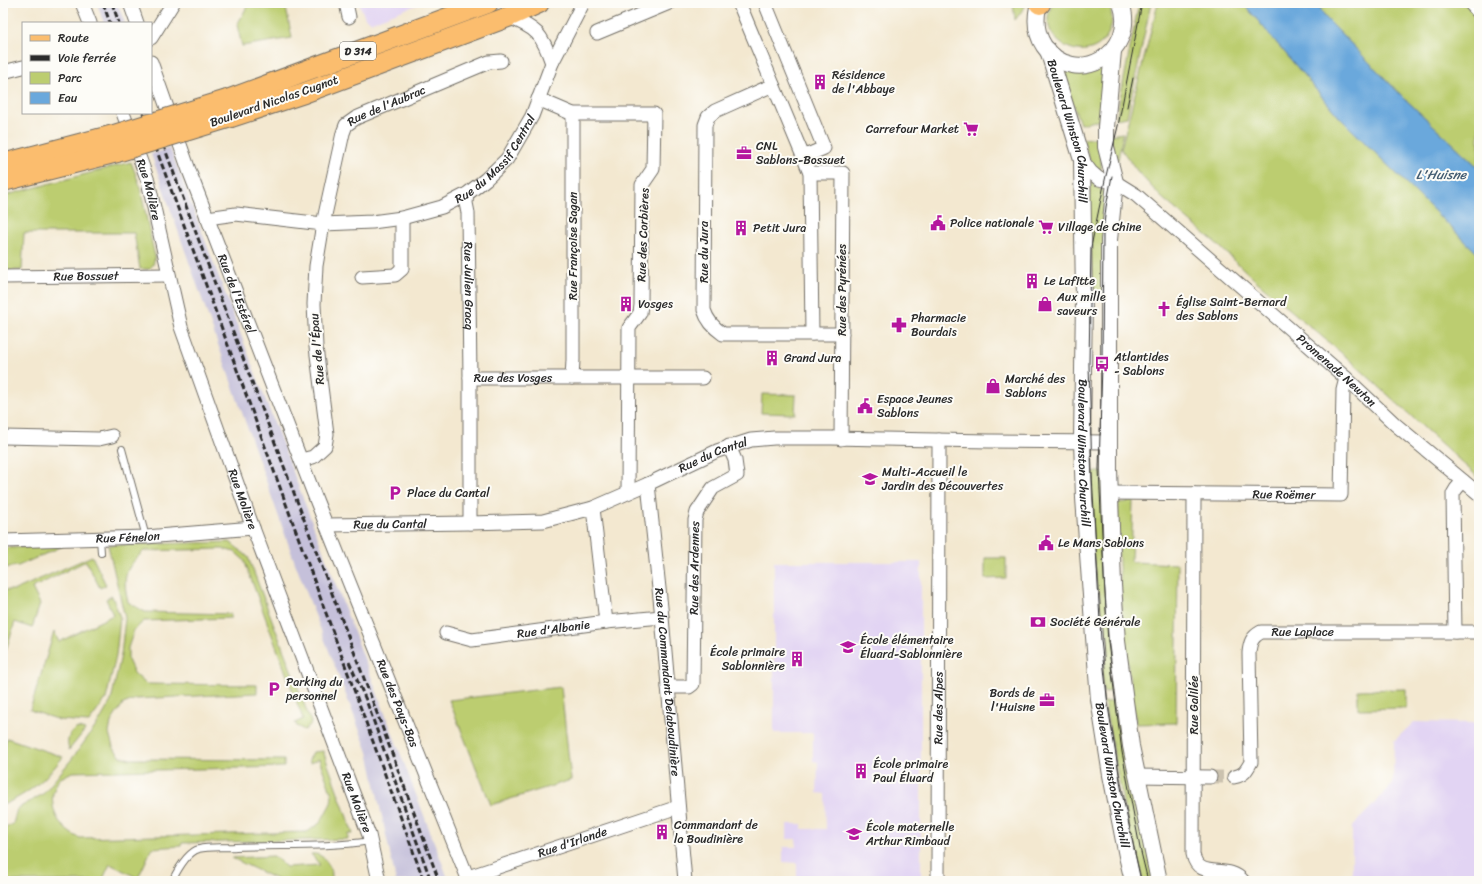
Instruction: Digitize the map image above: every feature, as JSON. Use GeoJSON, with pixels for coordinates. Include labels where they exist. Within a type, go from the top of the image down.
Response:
{"type":"FeatureCollection","features":[{"type":"Feature","properties":{"kind":"main road","name":"Boulevard Nicolas Cugnot"},"geometry":{"type":"LineString","coordinates":[[3,181],[116,143],[229,108],[488,3]]}},
{"type":"Feature","properties":{"kind":"main road","name":"Boulevard Nicolas Cugnot"},"geometry":{"type":"LineString","coordinates":[[229,108],[304,92],[508,17],[539,3]]}},
{"type":"Feature","properties":{"kind":"main road","name":"Boulevard Nicolas Cugnot"},"geometry":{"type":"LineString","coordinates":[[3,164],[116,143]]}},
{"type":"Feature","properties":{"kind":"street"},"geometry":{"type":"LineString","coordinates":[[82,3],[90,22]]}},
{"type":"Feature","properties":{"kind":"street"},"geometry":{"type":"LineString","coordinates":[[130,3],[137,22]]}},
{"type":"Feature","properties":{"kind":"street"},"geometry":{"type":"LineString","coordinates":[[152,36],[173,3]]}},
{"type":"Feature","properties":{"kind":"street"},"geometry":{"type":"LineString","coordinates":[[346,3],[350,17]]}},
{"type":"Feature","properties":{"kind":"street","name":"Rue du Massif Central"},"geometry":{"type":"LineString","coordinates":[[207,218],[236,214],[323,224],[372,222],[402,218],[442,207],[467,194],[486,179],[507,158],[532,116],[552,63],[583,3]]}},
{"type":"Feature","properties":{"kind":"street"},"geometry":{"type":"LineString","coordinates":[[597,34],[669,3]]}},
{"type":"Feature","properties":{"kind":"street"},"geometry":{"type":"LineString","coordinates":[[739,3],[810,173],[812,334]]}},
{"type":"Feature","properties":{"kind":"street"},"geometry":{"type":"LineString","coordinates":[[765,3],[824,148],[803,157]]}},
{"type":"Feature","properties":{"kind":"street"},"geometry":{"type":"LineString","coordinates":[[1470,3],[1479,13]]}},
{"type":"Feature","properties":{"kind":"street"},"geometry":{"type":"LineString","coordinates":[[1039,4],[1036,20],[1041,40],[1054,56],[1064,62],[1080,65],[1099,61],[1114,50],[1121,39],[1125,24],[1123,6]]}},
{"type":"Feature","properties":{"kind":"street"},"geometry":{"type":"LineString","coordinates":[[508,17],[524,23],[540,35],[545,42],[552,63]]}},
{"type":"Feature","properties":{"kind":"street","name":"Boulevard Winston Churchill"},"geometry":{"type":"LineString","coordinates":[[1048,50],[1082,160],[1084,277],[1082,441],[1085,513],[1099,699],[1111,775],[1133,881]]}},
{"type":"Feature","properties":{"kind":"street","name":"Boulevard Winston Churchill"},"geometry":{"type":"LineString","coordinates":[[1114,50],[1106,127],[1106,147],[1115,182],[1109,240],[1109,442],[1117,641],[1136,776],[1159,881]]}},
{"type":"Feature","properties":{"kind":"street","name":"Rue de l'Aubrac"},"geometry":{"type":"LineString","coordinates":[[323,224],[338,149],[346,125],[356,118],[489,62],[501,61]]}},
{"type":"Feature","properties":{"kind":"street","name":"Rue de l'Estérel"},"geometry":{"type":"LineString","coordinates":[[152,65],[207,218],[326,525]]}},
{"type":"Feature","properties":{"kind":"street"},"geometry":{"type":"LineString","coordinates":[[3,72],[22,67]]}},
{"type":"Feature","properties":{"kind":"street","name":"Rue du Jura"},"geometry":{"type":"LineString","coordinates":[[773,85],[715,111],[708,117],[705,125],[704,310],[706,316],[715,329],[723,334],[842,334]]}},
{"type":"Feature","properties":{"kind":"street","name":"Rue des Corbières"},"geometry":{"type":"LineString","coordinates":[[538,99],[573,114],[654,114],[653,168],[642,185],[640,313],[629,328],[628,492]]}},
{"type":"Feature","properties":{"kind":"street","name":"Rue Molière"},"geometry":{"type":"LineString","coordinates":[[123,114],[148,181],[181,327],[253,528],[370,841],[378,881]]}},
{"type":"Feature","properties":{"kind":"street","name":"Rue Françoise Sagan"},"geometry":{"type":"LineString","coordinates":[[572,378],[573,114]]}},
{"type":"Feature","properties":{"kind":"street","name":"Promenade Newton"},"geometry":{"type":"LineString","coordinates":[[1082,160],[1091,172],[1100,178],[1115,182],[1136,195],[1346,378],[1396,425],[1479,494]]}},
{"type":"Feature","properties":{"kind":"street","name":"Rue des Pyrénées"},"geometry":{"type":"LineString","coordinates":[[810,173],[843,173],[841,439]]}},
{"type":"Feature","properties":{"kind":"street","name":"Rue Julien Gracq"},"geometry":{"type":"LineString","coordinates":[[467,194],[470,378]]}},
{"type":"Feature","properties":{"kind":"street"},"geometry":{"type":"LineString","coordinates":[[362,277],[395,276],[402,269],[402,218]]}},
{"type":"Feature","properties":{"kind":"street","name":"Rue de l'Épau"},"geometry":{"type":"LineString","coordinates":[[301,460],[313,456],[325,446],[327,434],[316,348],[314,304],[316,266],[323,224]]}},
{"type":"Feature","properties":{"kind":"street","name":"Rue Bossuet"},"geometry":{"type":"LineString","coordinates":[[3,277],[169,275]]}},
{"type":"Feature","properties":{"kind":"street","name":"Rue des Vosges"},"geometry":{"type":"LineString","coordinates":[[470,523],[470,378],[629,378]]}},
{"type":"Feature","properties":{"kind":"street"},"geometry":{"type":"LineString","coordinates":[[629,378],[703,378]]}},
{"type":"Feature","properties":{"kind":"street","name":"Rue Roëmer"},"geometry":{"type":"LineString","coordinates":[[1110,493],[1341,496],[1343,390],[1346,378]]}},
{"type":"Feature","properties":{"kind":"street"},"geometry":{"type":"LineString","coordinates":[[3,437],[99,439],[112,436]]}},
{"type":"Feature","properties":{"kind":"street","name":"Rue du Cantal"},"geometry":{"type":"LineString","coordinates":[[326,525],[470,523],[544,520],[593,508],[729,446],[751,440],[774,438],[1109,442]]}},
{"type":"Feature","properties":{"kind":"street","name":"Rue des Alpes"},"geometry":{"type":"LineString","coordinates":[[938,881],[939,440]]}},
{"type":"Feature","properties":{"kind":"street","name":"Rue des Ardennes"},"geometry":{"type":"LineString","coordinates":[[668,687],[689,687],[693,684],[695,520],[697,512],[713,488],[736,475],[735,460],[729,446]]}},
{"type":"Feature","properties":{"kind":"street"},"geometry":{"type":"LineString","coordinates":[[1455,632],[1454,494],[1456,489],[1464,481]]}},
{"type":"Feature","properties":{"kind":"street","name":"Rue du Commandant Delaboudinière"},"geometry":{"type":"LineString","coordinates":[[648,484],[662,617],[685,881]]}},
{"type":"Feature","properties":{"kind":"street","name":"Rue Galilée"},"geometry":{"type":"LineString","coordinates":[[1194,494],[1193,857],[1202,868],[1208,871],[1232,872],[1243,881]]}},
{"type":"Feature","properties":{"kind":"street"},"geometry":{"type":"LineString","coordinates":[[593,508],[606,622]]}},
{"type":"Feature","properties":{"kind":"street","name":"Rue des Pays-Bas"},"geometry":{"type":"LineString","coordinates":[[326,525],[468,879]]}},
{"type":"Feature","properties":{"kind":"street","name":"Rue Fénelon"},"geometry":{"type":"LineString","coordinates":[[3,541],[146,537],[253,528]]}},
{"type":"Feature","properties":{"kind":"street","name":"Rue d'Albanie"},"geometry":{"type":"LineString","coordinates":[[446,633],[472,640],[606,622],[662,617]]}},
{"type":"Feature","properties":{"kind":"street","name":"Rue Laplace"},"geometry":{"type":"LineString","coordinates":[[1234,777],[1242,775],[1247,770],[1251,762],[1249,653],[1250,643],[1254,636],[1261,632],[1479,632]]}},
{"type":"Feature","properties":{"kind":"street"},"geometry":{"type":"LineString","coordinates":[[1136,776],[1210,777]]}},
{"type":"Feature","properties":{"kind":"street","name":"Rue d'Irlande"},"geometry":{"type":"LineString","coordinates":[[468,879],[678,807]]}},
{"type":"Feature","properties":{"kind":"lane"},"geometry":{"type":"LineString","coordinates":[[122,449],[146,537]]}},
{"type":"Feature","properties":{"kind":"lane"},"geometry":{"type":"LineString","coordinates":[[100,538],[101,553]]}},
{"type":"Feature","properties":{"kind":"lane"},"geometry":{"type":"LineString","coordinates":[[172,881],[186,858],[198,849],[348,845],[370,841]]}},
{"type":"Feature","properties":{"kind":"shaded area"},"geometry":{"type":"Polygon","coordinates":[[[97,3],[117,3],[125,22],[104,22],[97,3]]]}},
{"type":"Feature","properties":{"kind":"shaded area"},"geometry":{"type":"Polygon","coordinates":[[[359,3],[422,3],[371,22],[365,18],[359,3]]]}},
{"type":"Feature","properties":{"kind":"shaded area"},"geometry":{"type":"Polygon","coordinates":[[[170,148],[449,881],[396,881],[368,752],[295,563],[151,154],[170,148]]]}},
{"type":"Feature","properties":{"kind":"shaded area","name":"École élémentaire Éluard-Sablonnière"},"geometry":{"type":"Polygon","coordinates":[[[774,562],[921,562],[921,881],[797,881],[797,863],[783,862],[783,847],[797,847],[796,839],[787,839],[787,824],[802,824],[802,829],[826,829],[825,794],[817,793],[818,762],[813,761],[813,733],[774,733],[774,562]]]}},
{"type":"Feature","properties":{"kind":"shaded area"},"geometry":{"type":"Polygon","coordinates":[[[1414,722],[1479,723],[1479,881],[1352,881],[1352,827],[1393,784],[1394,741],[1414,722]]]}},
{"type":"Feature","properties":{"kind":"green space"},"geometry":{"type":"Polygon","coordinates":[[[249,3],[285,3],[292,38],[242,46],[237,25],[249,3]]]}},
{"type":"Feature","properties":{"kind":"green space"},"geometry":{"type":"Polygon","coordinates":[[[1013,3],[1027,4],[1015,20],[1013,3]]]}},
{"type":"Feature","properties":{"kind":"green space"},"geometry":{"type":"Polygon","coordinates":[[[1053,3],[1108,3],[1112,16],[1110,30],[1101,43],[1090,49],[1078,50],[1066,46],[1056,39],[1050,29],[1048,17],[1053,3]]]}},
{"type":"Feature","properties":{"kind":"green space"},"geometry":{"type":"Polygon","coordinates":[[[1139,3],[1151,3],[1127,117],[1116,119],[1139,3]]]}},
{"type":"Feature","properties":{"kind":"green space"},"geometry":{"type":"Polygon","coordinates":[[[1158,3],[1243,3],[1340,118],[1479,255],[1479,478],[1352,362],[1254,279],[1217,244],[1161,197],[1138,172],[1121,149],[1158,3]]]}},
{"type":"Feature","properties":{"kind":"green space"},"geometry":{"type":"Polygon","coordinates":[[[1317,3],[1470,3],[1479,13],[1479,168],[1404,98],[1326,18],[1317,3]]]}},
{"type":"Feature","properties":{"kind":"green space"},"geometry":{"type":"Polygon","coordinates":[[[1104,66],[1101,120],[1080,124],[1062,74],[1063,69],[1104,66]]]}},
{"type":"Feature","properties":{"kind":"green space"},"geometry":{"type":"Polygon","coordinates":[[[1123,133],[1118,160],[1109,135],[1123,133]]]}},
{"type":"Feature","properties":{"kind":"green space"},"geometry":{"type":"Polygon","coordinates":[[[1101,137],[1101,168],[1099,172],[1091,164],[1083,139],[1101,137]]]}},
{"type":"Feature","properties":{"kind":"green space"},"geometry":{"type":"Polygon","coordinates":[[[131,162],[139,183],[155,257],[153,265],[149,269],[140,269],[134,233],[24,233],[22,270],[3,271],[3,196],[131,162]]]}},
{"type":"Feature","properties":{"kind":"green space"},"geometry":{"type":"Polygon","coordinates":[[[1090,181],[1110,197],[1105,295],[1086,294],[1090,181]]]}},
{"type":"Feature","properties":{"kind":"green space"},"geometry":{"type":"Polygon","coordinates":[[[762,394],[796,395],[795,414],[761,413],[762,394]]]}},
{"type":"Feature","properties":{"kind":"green space"},"geometry":{"type":"Polygon","coordinates":[[[1087,472],[1104,472],[1119,691],[1103,692],[1087,472]]]}},
{"type":"Feature","properties":{"kind":"green space"},"geometry":{"type":"Polygon","coordinates":[[[1133,501],[1131,562],[1178,564],[1176,723],[1136,724],[1124,639],[1119,565],[1118,503],[1133,501]]]}},
{"type":"Feature","properties":{"kind":"green space"},"geometry":{"type":"Polygon","coordinates":[[[230,542],[248,557],[311,722],[310,726],[304,730],[295,723],[303,719],[244,560],[235,552],[222,549],[144,551],[129,568],[125,579],[128,602],[145,612],[231,614],[231,618],[144,621],[134,630],[128,648],[128,660],[134,673],[146,684],[257,685],[257,693],[136,699],[123,704],[111,722],[109,733],[113,747],[120,756],[130,759],[284,760],[284,767],[72,772],[59,779],[54,790],[53,807],[55,814],[68,831],[80,838],[307,832],[320,823],[331,803],[332,795],[319,759],[310,763],[309,760],[313,752],[323,751],[353,834],[348,834],[348,839],[182,843],[181,846],[152,848],[138,878],[110,864],[102,881],[3,881],[3,829],[13,824],[17,809],[43,794],[71,760],[99,722],[111,701],[121,655],[125,618],[108,545],[230,542]]]}},
{"type":"Feature","properties":{"kind":"green space"},"geometry":{"type":"Polygon","coordinates":[[[63,546],[18,566],[3,568],[3,548],[63,546]]]}},
{"type":"Feature","properties":{"kind":"green space"},"geometry":{"type":"Polygon","coordinates":[[[92,556],[106,585],[100,588],[86,561],[32,588],[40,604],[32,628],[15,622],[3,659],[3,590],[15,590],[92,556]]]}},
{"type":"Feature","properties":{"kind":"green space"},"geometry":{"type":"Polygon","coordinates":[[[985,558],[1006,558],[1006,578],[985,579],[985,558]]]}},
{"type":"Feature","properties":{"kind":"green space"},"geometry":{"type":"Polygon","coordinates":[[[112,596],[120,617],[116,656],[106,699],[89,722],[59,720],[30,710],[54,632],[59,642],[113,615],[106,599],[112,596]]]}},
{"type":"Feature","properties":{"kind":"green space"},"geometry":{"type":"Polygon","coordinates":[[[561,687],[571,780],[491,805],[449,700],[561,687]]]}},
{"type":"Feature","properties":{"kind":"green space"},"geometry":{"type":"Polygon","coordinates":[[[1406,689],[1406,708],[1358,709],[1358,690],[1406,689]]]}},
{"type":"Feature","properties":{"kind":"green space"},"geometry":{"type":"Polygon","coordinates":[[[1120,701],[1154,881],[1138,881],[1104,702],[1120,701]]]}},
{"type":"Feature","properties":{"kind":"green space"},"geometry":{"type":"Polygon","coordinates":[[[78,728],[85,730],[69,750],[68,743],[70,734],[78,728]]]}},
{"type":"Feature","properties":{"kind":"green space"},"geometry":{"type":"Polygon","coordinates":[[[7,738],[63,757],[50,773],[36,785],[22,795],[3,805],[3,751],[7,738]]]}},
{"type":"Feature","properties":{"kind":"green space"},"geometry":{"type":"Polygon","coordinates":[[[311,854],[316,854],[324,858],[331,871],[333,881],[280,881],[232,858],[274,856],[286,867],[320,865],[311,854]]]}},
{"type":"Feature","properties":{"kind":"water","name":"L'Huisne"},"geometry":{"type":"Polygon","coordinates":[[[1243,3],[1317,3],[1326,18],[1404,98],[1479,168],[1479,255],[1340,118],[1243,3]]]}},
{"type":"Feature","properties":{"kind":"tunnel"},"geometry":{"type":"LineString","coordinates":[[1210,777],[1234,777]]}},
{"type":"Feature","properties":{"kind":"tram line"},"geometry":{"type":"LineString","coordinates":[[1141,881],[1122,793],[1108,706],[1101,640],[1092,475],[1089,364],[1091,247],[1118,126],[1142,3]]}},
{"type":"Feature","properties":{"kind":"tram line"},"geometry":{"type":"LineString","coordinates":[[1127,107],[1133,78]]}},
{"type":"Feature","properties":{"kind":"tram line"},"geometry":{"type":"LineString","coordinates":[[1112,176],[1103,233],[1102,364],[1099,469],[1104,577],[1108,642],[1122,752],[1140,848],[1148,881]]}},
{"type":"Feature","properties":{"kind":"railway"},"geometry":{"type":"LineString","coordinates":[[103,3],[110,22]]}},
{"type":"Feature","properties":{"kind":"railway"},"geometry":{"type":"LineString","coordinates":[[112,3],[119,22]]}},
{"type":"Feature","properties":{"kind":"railway"},"geometry":{"type":"LineString","coordinates":[[143,114],[424,881]]}},
{"type":"Feature","properties":{"kind":"railway"},"geometry":{"type":"LineString","coordinates":[[152,114],[439,881]]}},
{"type":"Feature","properties":{"kind":"railway"},"geometry":{"type":"LineString","coordinates":[[349,662],[366,700],[431,881]]}},
{"type":"Feature","properties":{"kind":"place","name":"Résidence de l'Abbaye"},"geometry":{"type":"Point","coordinates":[820,82]}},
{"type":"Feature","properties":{"kind":"place","name":"Carrefour Market"},"geometry":{"type":"Point","coordinates":[971,129]}},
{"type":"Feature","properties":{"kind":"place","name":"CNL Sablons-Bossuet"},"geometry":{"type":"Point","coordinates":[744,153]}},
{"type":"Feature","properties":{"kind":"place","name":"Police nationale"},"geometry":{"type":"Point","coordinates":[938,223]}},
{"type":"Feature","properties":{"kind":"place","name":"Village de Chine"},"geometry":{"type":"Point","coordinates":[1046,227]}},
{"type":"Feature","properties":{"kind":"place","name":"Petit Jura"},"geometry":{"type":"Point","coordinates":[741,228]}},
{"type":"Feature","properties":{"kind":"place","name":"Le Lafitte"},"geometry":{"type":"Point","coordinates":[1032,281]}},
{"type":"Feature","properties":{"kind":"place","name":"Vosges"},"geometry":{"type":"Point","coordinates":[626,304]}},
{"type":"Feature","properties":{"kind":"place","name":"Aux mille saveurs"},"geometry":{"type":"Point","coordinates":[1045,304]}},
{"type":"Feature","properties":{"kind":"place","name":"Église Saint-Bernard des Sablons"},"geometry":{"type":"Point","coordinates":[1164,309]}},
{"type":"Feature","properties":{"kind":"place","name":"Pharmacie Bourdais"},"geometry":{"type":"Point","coordinates":[899,325]}},
{"type":"Feature","properties":{"kind":"place","name":"Grand Jura"},"geometry":{"type":"Point","coordinates":[772,358]}},
{"type":"Feature","properties":{"kind":"place","name":"Atlantides - Sablons"},"geometry":{"type":"Point","coordinates":[1102,364]}},
{"type":"Feature","properties":{"kind":"place","name":"Marché des Sablons"},"geometry":{"type":"Point","coordinates":[993,386]}},
{"type":"Feature","properties":{"kind":"place","name":"Espace Jeunes Sablons"},"geometry":{"type":"Point","coordinates":[865,406]}},
{"type":"Feature","properties":{"kind":"place","name":"Multi-Accueil le Jardin des Découvertes"},"geometry":{"type":"Point","coordinates":[870,479]}},
{"type":"Feature","properties":{"kind":"place","name":"Place du Cantal"},"geometry":{"type":"Point","coordinates":[395,493]}},
{"type":"Feature","properties":{"kind":"place","name":"Le Mans Sablons"},"geometry":{"type":"Point","coordinates":[1046,543]}},
{"type":"Feature","properties":{"kind":"place","name":"Société Générale"},"geometry":{"type":"Point","coordinates":[1038,622]}},
{"type":"Feature","properties":{"kind":"place","name":"École élémentaire Éluard-Sablonnière"},"geometry":{"type":"Point","coordinates":[848,647]}},
{"type":"Feature","properties":{"kind":"place","name":"École primaire Sablonnière"},"geometry":{"type":"Point","coordinates":[797,659]}},
{"type":"Feature","properties":{"kind":"place","name":"Parking du personnel"},"geometry":{"type":"Point","coordinates":[274,689]}},
{"type":"Feature","properties":{"kind":"place","name":"Bords de l'Huisne"},"geometry":{"type":"Point","coordinates":[1047,700]}},
{"type":"Feature","properties":{"kind":"place","name":"École primaire Paul Éluard"},"geometry":{"type":"Point","coordinates":[861,771]}},
{"type":"Feature","properties":{"kind":"place","name":"Commandant de la Boudinière"},"geometry":{"type":"Point","coordinates":[662,832]}},
{"type":"Feature","properties":{"kind":"place","name":"École maternelle Arthur Rimbaud"},"geometry":{"type":"Point","coordinates":[854,834]}}]}
